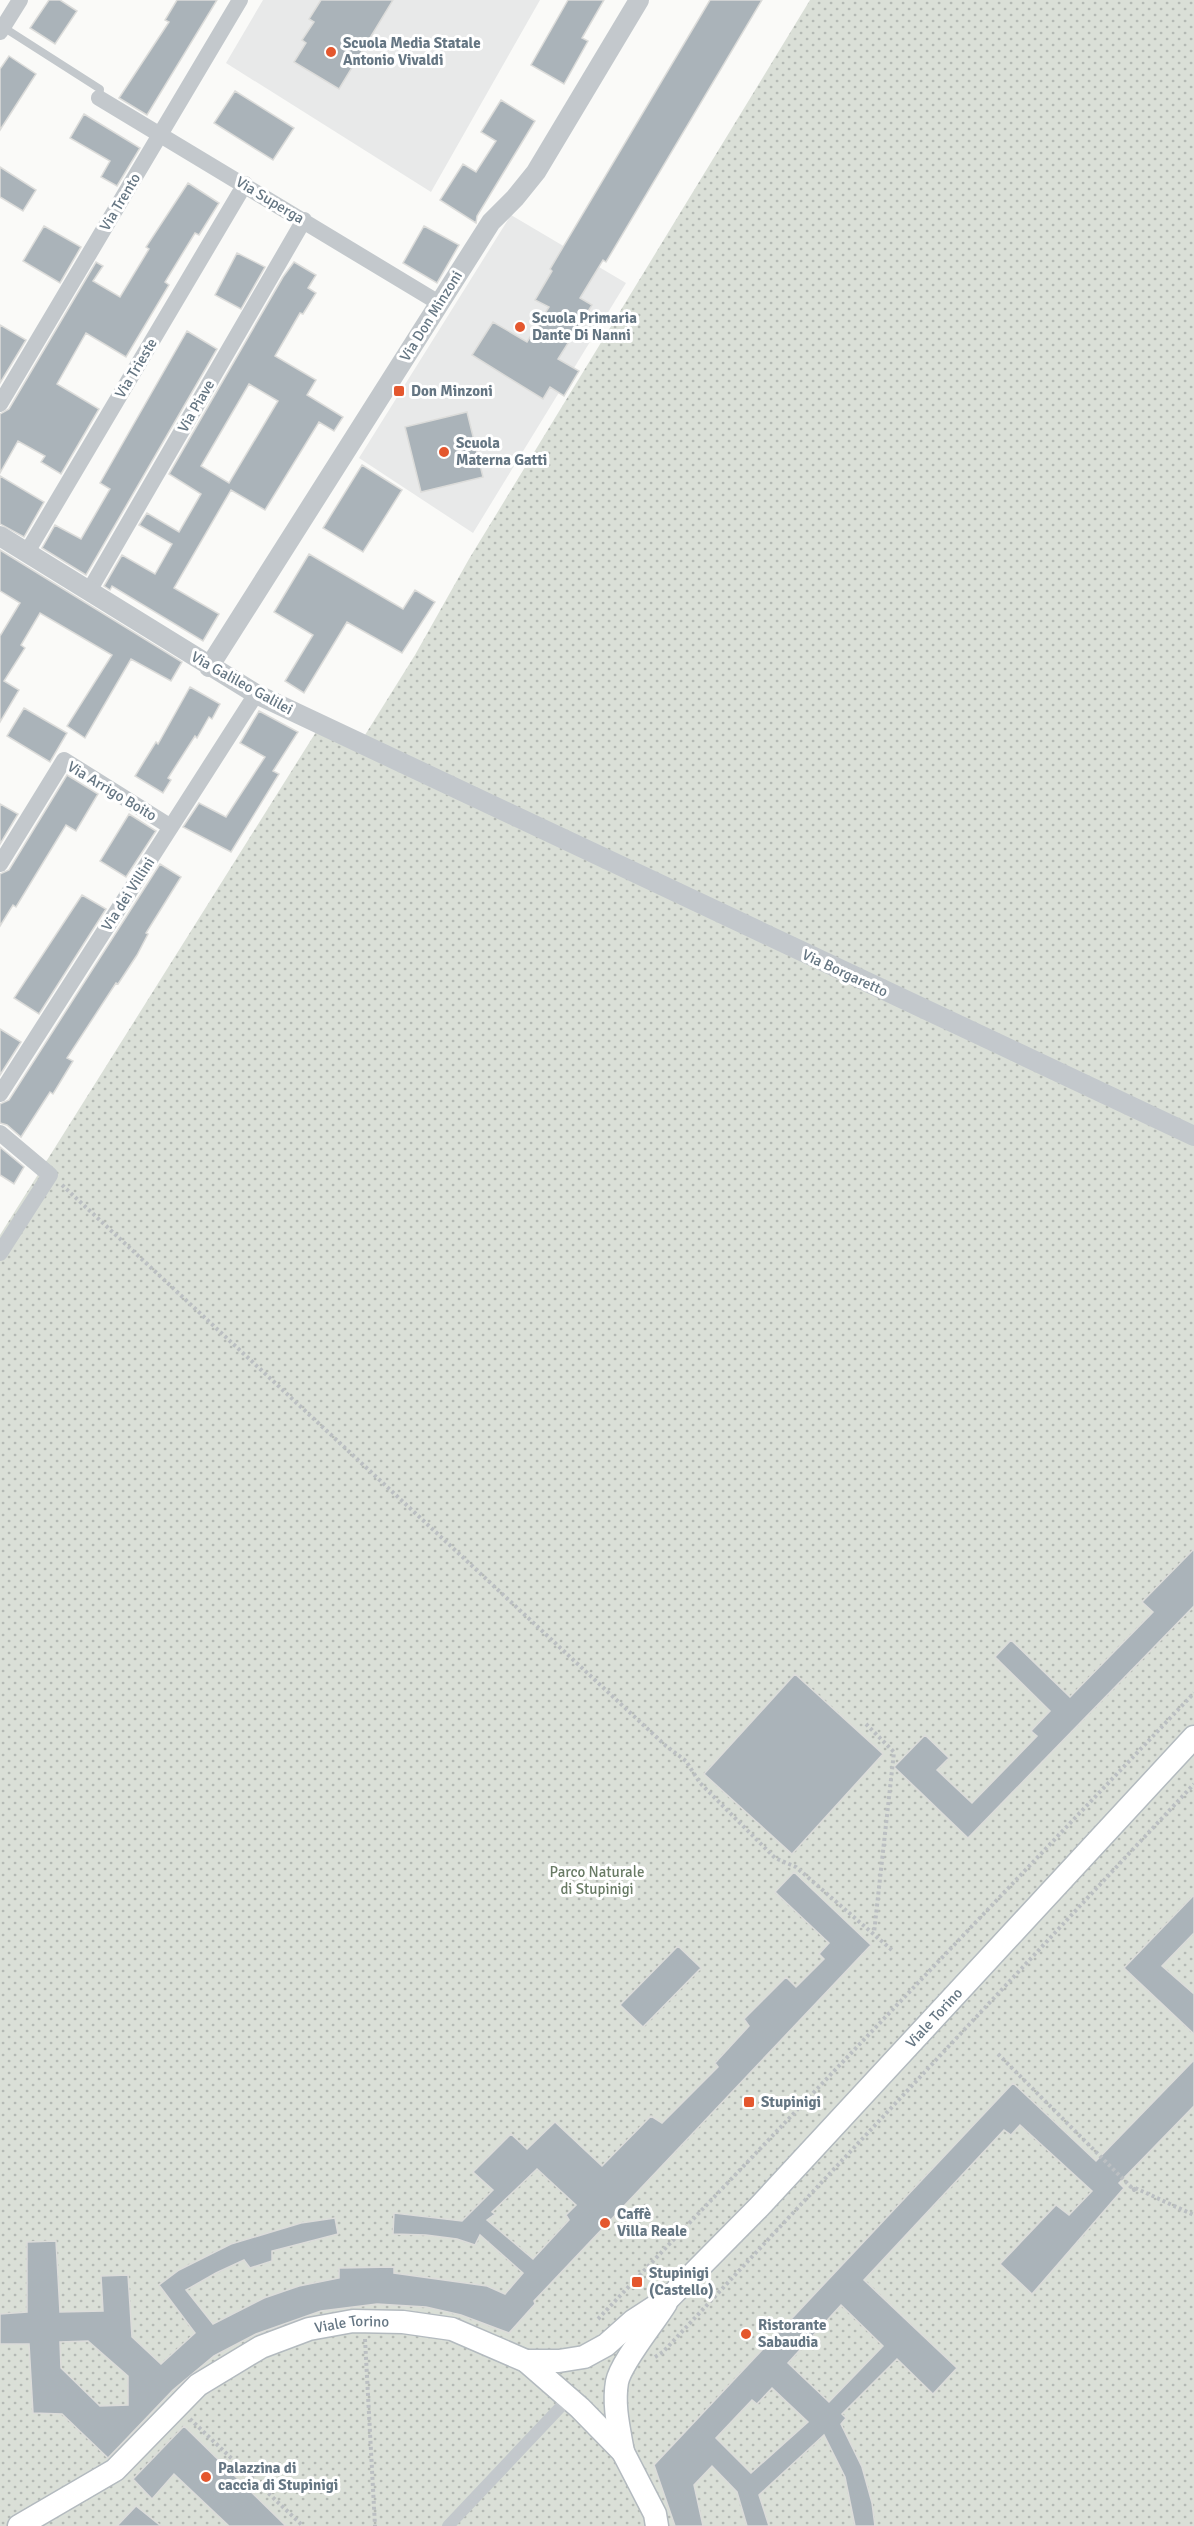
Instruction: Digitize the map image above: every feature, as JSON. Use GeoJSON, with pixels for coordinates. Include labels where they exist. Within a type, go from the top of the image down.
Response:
{"type":"FeatureCollection","features":[{"type":"Feature","properties":{"kind":"main road","name":"Viale Torino"},"geometry":{"type":"LineString","coordinates":[[670,2297],[759,2207],[1194,1737]]}},
{"type":"Feature","properties":{"kind":"main road"},"geometry":{"type":"LineString","coordinates":[[526,2361],[559,2361],[584,2357],[606,2345],[633,2321],[670,2297]]}},
{"type":"Feature","properties":{"kind":"main road"},"geometry":{"type":"LineString","coordinates":[[623,2452],[616,2411],[617,2381],[628,2358],[670,2297]]}},
{"type":"Feature","properties":{"kind":"main road","name":"Viale Torino"},"geometry":{"type":"LineString","coordinates":[[19,2526],[115,2470],[198,2385],[261,2347],[309,2329],[353,2322],[403,2322],[452,2329],[526,2361],[569,2398],[623,2452],[655,2514],[657,2526]]}},
{"type":"Feature","properties":{"kind":"street"},"geometry":{"type":"LineString","coordinates":[[2,30],[20,0]]}},
{"type":"Feature","properties":{"kind":"street","name":"Via Trento"},"geometry":{"type":"LineString","coordinates":[[0,404],[240,0]]}},
{"type":"Feature","properties":{"kind":"street","name":"Via Don Minzoni"},"geometry":{"type":"LineString","coordinates":[[209,667],[491,222],[536,172],[639,0]]}},
{"type":"Feature","properties":{"kind":"street","name":"Via Superga"},"geometry":{"type":"LineString","coordinates":[[99,98],[439,303]]}},
{"type":"Feature","properties":{"kind":"street","name":"Via Trieste"},"geometry":{"type":"LineString","coordinates":[[27,552],[244,184]]}},
{"type":"Feature","properties":{"kind":"street","name":"Via Piave"},"geometry":{"type":"LineString","coordinates":[[89,591],[304,220]]}},
{"type":"Feature","properties":{"kind":"street","name":"Via Galileo Galilei"},"geometry":{"type":"LineString","coordinates":[[0,536],[256,694],[497,809]]}},
{"type":"Feature","properties":{"kind":"street","name":"Via dei Villini"},"geometry":{"type":"LineString","coordinates":[[0,1094],[256,694]]}},
{"type":"Feature","properties":{"kind":"street","name":"Via Arrigo Boito"},"geometry":{"type":"LineString","coordinates":[[0,864],[64,760],[171,827]]}},
{"type":"Feature","properties":{"kind":"street","name":"Via Borgaretto"},"geometry":{"type":"LineString","coordinates":[[497,809],[1194,1136]]}},
{"type":"Feature","properties":{"kind":"street"},"geometry":{"type":"LineString","coordinates":[[0,1133],[50,1175],[0,1253]]}},
{"type":"Feature","properties":{"kind":"street"},"geometry":{"type":"LineString","coordinates":[[448,2526],[569,2398]]}},
{"type":"Feature","properties":{"kind":"lane"},"geometry":{"type":"LineString","coordinates":[[2,30],[100,89],[99,98]]}},
{"type":"Feature","properties":{"kind":"path"},"geometry":{"type":"LineString","coordinates":[[50,1175],[666,1746],[686,1761],[700,1783],[775,1857],[796,1867],[893,1951]]}},
{"type":"Feature","properties":{"kind":"path"},"geometry":{"type":"LineString","coordinates":[[598,2319],[1194,1693]]}},
{"type":"Feature","properties":{"kind":"path"},"geometry":{"type":"LineString","coordinates":[[866,1724],[894,1752],[874,1934]]}},
{"type":"Feature","properties":{"kind":"path"},"geometry":{"type":"LineString","coordinates":[[648,2364],[663,2352],[759,2251],[1194,1784]]}},
{"type":"Feature","properties":{"kind":"path"},"geometry":{"type":"LineString","coordinates":[[998,2054],[1134,2190],[1134,2187],[1194,2215]]}},
{"type":"Feature","properties":{"kind":"path"},"geometry":{"type":"LineString","coordinates":[[365,2333],[375,2526]]}},
{"type":"Feature","properties":{"kind":"path"},"geometry":{"type":"LineString","coordinates":[[185,2414],[303,2526]]}},
{"type":"Feature","properties":{"kind":"shaded area"},"geometry":{"type":"Polygon","coordinates":[[[263,0],[540,0],[431,192],[226,63],[263,0]]]}},
{"type":"Feature","properties":{"kind":"shaded area","name":"Scuola Primaria Dante Di Nanni"},"geometry":{"type":"Polygon","coordinates":[[[511,215],[626,283],[473,533],[359,458],[511,215]]]}},
{"type":"Feature","properties":{"kind":"green space","name":"Parco Naturale di Stupinigi"},"geometry":{"type":"Polygon","coordinates":[[[810,0],[1194,0],[1194,2526],[0,2526],[0,1235],[316,732],[355,751],[415,655],[469,559],[810,0]]]}},
{"type":"Feature","properties":{"kind":"building"},"geometry":{"type":"Polygon","coordinates":[[[49,0],[60,0],[77,11],[55,44],[30,28],[49,0]]]}},
{"type":"Feature","properties":{"kind":"building"},"geometry":{"type":"Polygon","coordinates":[[[177,0],[217,0],[147,115],[119,98],[169,22],[165,20],[177,0]]]}},
{"type":"Feature","properties":{"kind":"building","name":"Scuola Media Statale Antonio Vivaldi"},"geometry":{"type":"Polygon","coordinates":[[[321,0],[393,0],[339,89],[294,62],[306,43],[302,40],[314,22],[309,19],[321,0]]]}},
{"type":"Feature","properties":{"kind":"building"},"geometry":{"type":"Polygon","coordinates":[[[568,0],[604,0],[582,38],[588,41],[564,84],[531,65],[568,0]]]}},
{"type":"Feature","properties":{"kind":"building"},"geometry":{"type":"Polygon","coordinates":[[[710,0],[762,0],[606,262],[603,260],[580,298],[592,305],[558,359],[579,371],[564,396],[550,387],[543,399],[472,355],[493,322],[527,342],[549,307],[535,300],[552,271],[550,269],[710,0]]]}},
{"type":"Feature","properties":{"kind":"building"},"geometry":{"type":"Polygon","coordinates":[[[9,56],[36,74],[0,130],[0,69],[9,56]]]}},
{"type":"Feature","properties":{"kind":"building"},"geometry":{"type":"Polygon","coordinates":[[[235,91],[294,128],[273,160],[214,123],[235,91]]]}},
{"type":"Feature","properties":{"kind":"building"},"geometry":{"type":"Polygon","coordinates":[[[501,100],[535,121],[477,216],[476,223],[440,200],[463,164],[476,172],[496,141],[481,132],[501,100]]]}},
{"type":"Feature","properties":{"kind":"building"},"geometry":{"type":"Polygon","coordinates":[[[84,114],[140,148],[117,186],[101,177],[110,161],[70,138],[84,114]]]}},
{"type":"Feature","properties":{"kind":"building"},"geometry":{"type":"Polygon","coordinates":[[[0,167],[36,190],[23,211],[0,197],[0,167]]]}},
{"type":"Feature","properties":{"kind":"building"},"geometry":{"type":"Polygon","coordinates":[[[188,183],[219,203],[199,235],[195,233],[165,282],[169,285],[126,357],[86,333],[57,384],[99,409],[61,474],[41,462],[45,456],[18,441],[0,473],[0,414],[9,409],[96,262],[103,266],[93,281],[120,297],[149,249],[146,247],[188,183]]]}},
{"type":"Feature","properties":{"kind":"building"},"geometry":{"type":"Polygon","coordinates":[[[44,226],[81,247],[60,283],[23,261],[44,226]]]}},
{"type":"Feature","properties":{"kind":"building"},"geometry":{"type":"Polygon","coordinates":[[[424,226],[459,245],[437,283],[403,263],[424,226]]]}},
{"type":"Feature","properties":{"kind":"building"},"geometry":{"type":"Polygon","coordinates":[[[237,253],[265,267],[241,309],[215,295],[237,253]]]}},
{"type":"Feature","properties":{"kind":"building"},"geometry":{"type":"Polygon","coordinates":[[[294,262],[316,275],[308,288],[316,293],[303,314],[300,313],[275,356],[316,380],[307,395],[343,417],[334,431],[319,422],[265,510],[231,490],[174,588],[219,614],[203,641],[112,586],[110,590],[104,586],[122,555],[155,574],[172,544],[139,525],[147,513],[179,532],[201,494],[169,474],[283,277],[294,262]],[[249,384],[201,466],[229,483],[278,401],[249,384]]]}},
{"type":"Feature","properties":{"kind":"building"},"geometry":{"type":"Polygon","coordinates":[[[0,325],[26,340],[0,383],[0,325]]]}},
{"type":"Feature","properties":{"kind":"building"},"geometry":{"type":"Polygon","coordinates":[[[187,331],[217,349],[86,575],[42,548],[55,525],[81,539],[110,489],[100,483],[187,331]]]}},
{"type":"Feature","properties":{"kind":"building","name":"Scuola Materna Gatti"},"geometry":{"type":"Polygon","coordinates":[[[467,412],[483,477],[421,492],[405,427],[467,412]]]}},
{"type":"Feature","properties":{"kind":"building"},"geometry":{"type":"Polygon","coordinates":[[[362,465],[402,490],[363,552],[323,528],[362,465]]]}},
{"type":"Feature","properties":{"kind":"building"},"geometry":{"type":"Polygon","coordinates":[[[0,476],[44,502],[24,537],[0,524],[0,476]]]}},
{"type":"Feature","properties":{"kind":"building"},"geometry":{"type":"Polygon","coordinates":[[[0,550],[182,662],[171,681],[131,659],[85,738],[67,726],[112,655],[40,613],[21,645],[25,648],[4,681],[19,690],[0,722],[0,636],[20,603],[0,591],[0,550]]]}},
{"type":"Feature","properties":{"kind":"building"},"geometry":{"type":"Polygon","coordinates":[[[309,554],[403,609],[415,590],[435,602],[402,653],[347,622],[304,693],[285,681],[313,635],[274,612],[309,554]]]}},
{"type":"Feature","properties":{"kind":"building"},"geometry":{"type":"Polygon","coordinates":[[[190,687],[220,704],[212,719],[209,717],[168,778],[171,780],[163,793],[135,776],[156,742],[158,744],[190,687]]]}},
{"type":"Feature","properties":{"kind":"building"},"geometry":{"type":"Polygon","coordinates":[[[24,708],[67,733],[50,762],[7,736],[24,708]]]}},
{"type":"Feature","properties":{"kind":"building"},"geometry":{"type":"Polygon","coordinates":[[[259,711],[298,732],[273,771],[279,774],[231,852],[183,827],[199,803],[226,817],[265,757],[240,743],[259,711]]]}},
{"type":"Feature","properties":{"kind":"building"},"geometry":{"type":"Polygon","coordinates":[[[67,775],[98,794],[76,831],[66,825],[16,907],[13,905],[0,926],[0,874],[9,870],[67,775]]]}},
{"type":"Feature","properties":{"kind":"building"},"geometry":{"type":"Polygon","coordinates":[[[0,804],[18,814],[0,844],[0,804]]]}},
{"type":"Feature","properties":{"kind":"building"},"geometry":{"type":"Polygon","coordinates":[[[129,814],[156,831],[126,877],[100,861],[129,814]]]}},
{"type":"Feature","properties":{"kind":"building"},"geometry":{"type":"Polygon","coordinates":[[[160,864],[181,877],[146,933],[148,934],[137,955],[67,1058],[73,1061],[53,1094],[50,1092],[21,1137],[7,1125],[0,1123],[0,1104],[9,1100],[160,864]]]}},
{"type":"Feature","properties":{"kind":"building"},"geometry":{"type":"Polygon","coordinates":[[[82,895],[106,909],[39,1014],[14,998],[82,895]]]}},
{"type":"Feature","properties":{"kind":"building"},"geometry":{"type":"Polygon","coordinates":[[[0,1029],[21,1042],[0,1075],[0,1029]]]}},
{"type":"Feature","properties":{"kind":"building"},"geometry":{"type":"Polygon","coordinates":[[[0,1147],[24,1167],[14,1184],[0,1175],[0,1147]]]}},
{"type":"Feature","properties":{"kind":"building"},"geometry":{"type":"Polygon","coordinates":[[[1194,1549],[1194,1606],[968,1838],[894,1767],[925,1735],[949,1758],[937,1770],[972,1803],[1037,1736],[1031,1731],[1050,1711],[995,1657],[1011,1640],[1070,1697],[1153,1612],[1142,1602],[1194,1549]]]}},
{"type":"Feature","properties":{"kind":"building"},"geometry":{"type":"Polygon","coordinates":[[[795,1674],[883,1754],[792,1854],[704,1774],[795,1674]]]}},
{"type":"Feature","properties":{"kind":"building"},"geometry":{"type":"Polygon","coordinates":[[[794,1872],[871,1945],[534,2301],[535,2304],[509,2333],[461,2315],[426,2307],[377,2304],[321,2311],[256,2334],[214,2356],[173,2390],[108,2458],[62,2414],[33,2413],[29,2344],[0,2344],[0,2314],[27,2312],[27,2242],[56,2241],[60,2312],[103,2311],[101,2276],[128,2275],[132,2337],[161,2364],[195,2333],[159,2285],[179,2270],[231,2244],[301,2223],[335,2218],[338,2234],[272,2251],[272,2261],[250,2268],[244,2260],[186,2290],[213,2324],[264,2298],[299,2286],[339,2278],[339,2268],[394,2267],[394,2273],[487,2286],[505,2294],[523,2273],[480,2235],[475,2245],[457,2239],[393,2234],[394,2213],[462,2221],[493,2190],[473,2172],[511,2134],[527,2149],[555,2122],[602,2166],[651,2116],[662,2123],[718,2067],[715,2063],[749,2026],[744,2019],[786,1977],[796,1987],[824,1959],[819,1954],[829,1943],[775,1892],[794,1872]],[[537,2169],[492,2212],[495,2214],[487,2220],[533,2259],[569,2220],[566,2215],[576,2205],[537,2169]],[[88,2341],[60,2342],[61,2368],[100,2406],[128,2405],[128,2376],[88,2341]]]}},
{"type":"Feature","properties":{"kind":"building"},"geometry":{"type":"Polygon","coordinates":[[[1194,1895],[1194,1933],[1162,1966],[1194,1994],[1194,2034],[1124,1968],[1194,1895]]]}},
{"type":"Feature","properties":{"kind":"building"},"geometry":{"type":"Polygon","coordinates":[[[678,1946],[701,1968],[643,2027],[620,2005],[678,1946]]]}},
{"type":"Feature","properties":{"kind":"building"},"geometry":{"type":"Polygon","coordinates":[[[1194,2060],[1194,2106],[1119,2183],[1124,2188],[1032,2294],[1000,2264],[1056,2205],[1069,2215],[1092,2191],[1020,2125],[1011,2135],[1004,2130],[864,2280],[957,2368],[933,2394],[897,2359],[842,2414],[846,2418],[841,2424],[862,2467],[872,2503],[875,2526],[855,2526],[845,2477],[824,2435],[759,2495],[769,2526],[747,2526],[737,2492],[712,2466],[694,2485],[703,2526],[675,2526],[654,2465],[1013,2083],[1096,2161],[1194,2060]],[[841,2305],[788,2363],[829,2402],[883,2346],[841,2305]],[[772,2388],[757,2404],[752,2400],[716,2438],[751,2473],[808,2422],[772,2388]]]}},
{"type":"Feature","properties":{"kind":"building","name":"Palazzina di caccia di Stupinigi"},"geometry":{"type":"Polygon","coordinates":[[[184,2426],[286,2526],[229,2526],[174,2474],[152,2499],[133,2479],[184,2426]]]}},
{"type":"Feature","properties":{"kind":"building"},"geometry":{"type":"Polygon","coordinates":[[[136,2506],[161,2526],[117,2526],[136,2506]]]}},
{"type":"Feature","properties":{"kind":"place","name":"Scuola Media Statale Antonio Vivaldi"},"geometry":{"type":"Point","coordinates":[331,52]}},
{"type":"Feature","properties":{"kind":"place","name":"Scuola Primaria Dante Di Nanni"},"geometry":{"type":"Point","coordinates":[520,327]}},
{"type":"Feature","properties":{"kind":"place","name":"Don Minzoni"},"geometry":{"type":"Point","coordinates":[399,391]}},
{"type":"Feature","properties":{"kind":"place","name":"Scuola Materna Gatti"},"geometry":{"type":"Point","coordinates":[444,452]}},
{"type":"Feature","properties":{"kind":"place","name":"Stupinigi"},"geometry":{"type":"Point","coordinates":[749,2102]}},
{"type":"Feature","properties":{"kind":"place","name":"Caffè Villa Reale"},"geometry":{"type":"Point","coordinates":[605,2223]}},
{"type":"Feature","properties":{"kind":"place","name":"Stupinigi (Castello)"},"geometry":{"type":"Point","coordinates":[637,2282]}},
{"type":"Feature","properties":{"kind":"place","name":"Ristorante Sabaudia"},"geometry":{"type":"Point","coordinates":[746,2334]}},
{"type":"Feature","properties":{"kind":"place","name":"Palazzina di caccia di Stupinigi"},"geometry":{"type":"Point","coordinates":[206,2477]}}]}
